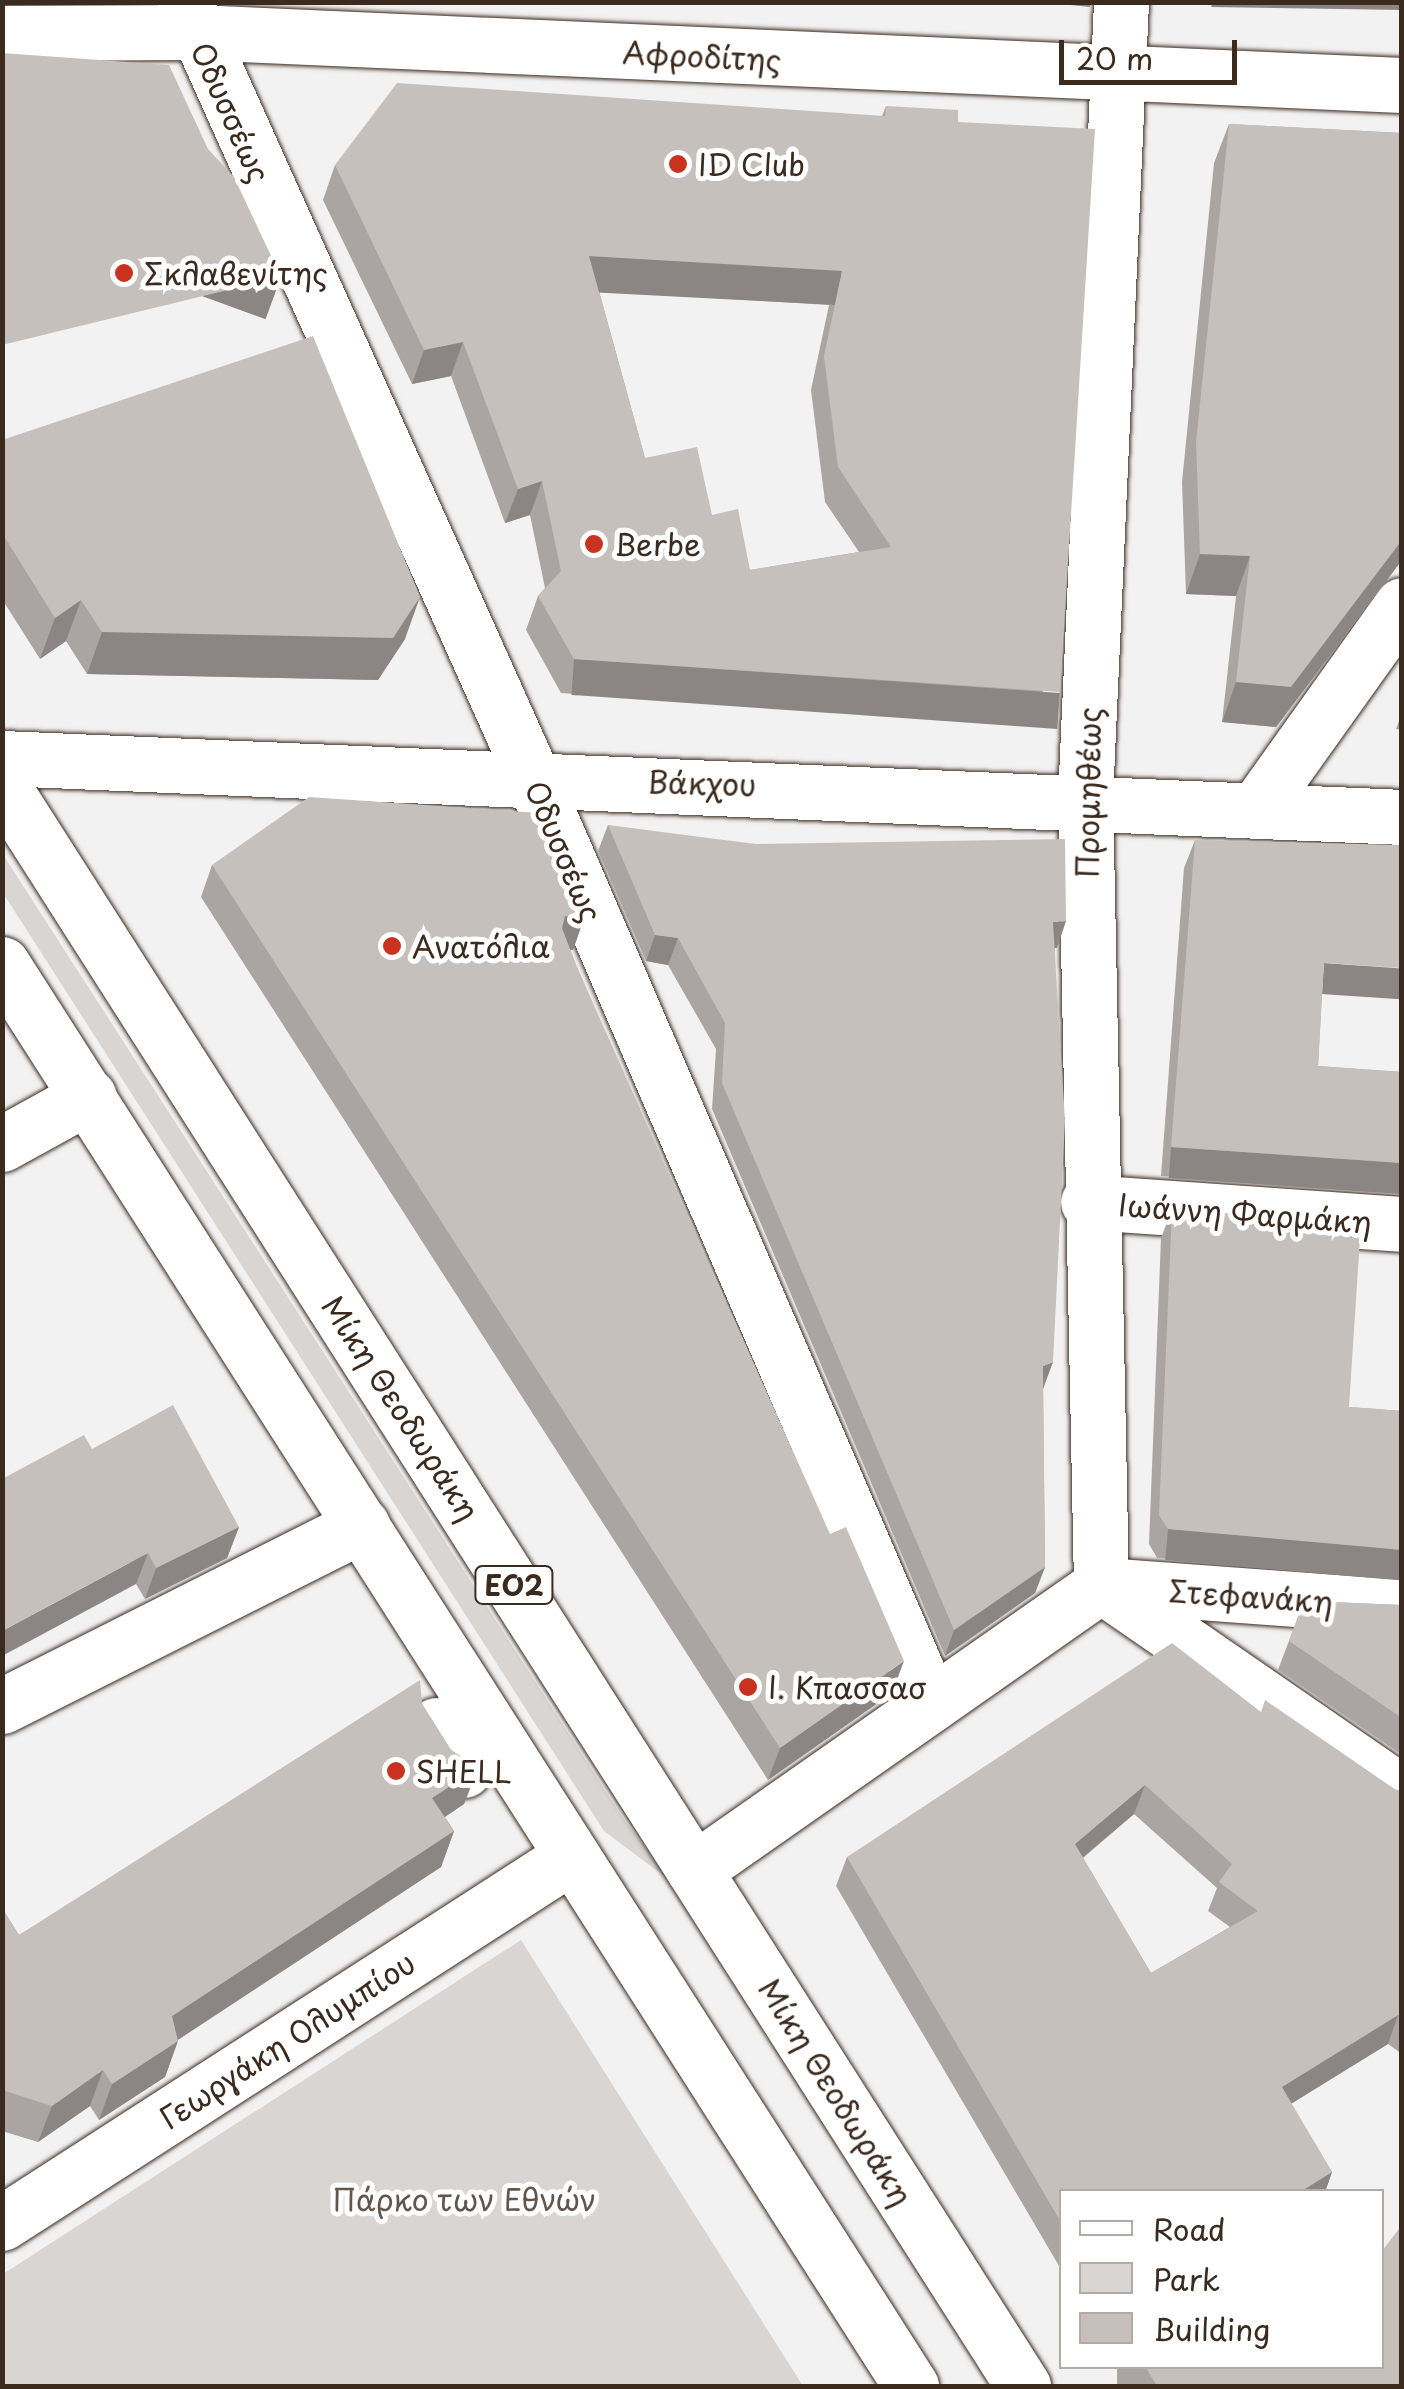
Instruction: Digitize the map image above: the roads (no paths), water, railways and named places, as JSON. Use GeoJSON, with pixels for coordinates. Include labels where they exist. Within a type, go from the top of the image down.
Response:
{"type":"FeatureCollection","features":[{"type":"Feature","properties":{"kind":"main road","name":"Προμηθέως"},"geometry":{"type":"LineString","coordinates":[[1101,1584],[1088,1202],[1085,798],[1121,2]]}},
{"type":"Feature","properties":{"kind":"main road","name":"Αφροδίτης"},"geometry":{"type":"LineString","coordinates":[[2,33],[190,17],[486,24],[1116,74],[1402,85]]}},
{"type":"Feature","properties":{"kind":"main road","name":"Οδυσσέως"},"geometry":{"type":"LineString","coordinates":[[190,17],[532,776],[931,1704]]}},
{"type":"Feature","properties":{"kind":"main road"},"geometry":{"type":"LineString","coordinates":[[1257,808],[1402,605]]}},
{"type":"Feature","properties":{"kind":"main road","name":"Βάκχου"},"geometry":{"type":"LineString","coordinates":[[2,758],[1085,798],[1402,817]]}},
{"type":"Feature","properties":{"kind":"main road","name":"Μίκη Θεοδωράκη"},"geometry":{"type":"LineString","coordinates":[[2,785],[1024,2386]]}},
{"type":"Feature","properties":{"kind":"main road"},"geometry":{"type":"LineString","coordinates":[[2,964],[901,2377]]}},
{"type":"Feature","properties":{"kind":"main road"},"geometry":{"type":"LineString","coordinates":[[2,1144],[89,1096]]}},
{"type":"Feature","properties":{"kind":"main road","name":"Ιωάννη Φαρμάκη"},"geometry":{"type":"LineString","coordinates":[[1088,1202],[1402,1224]]}},
{"type":"Feature","properties":{"kind":"main road"},"geometry":{"type":"LineString","coordinates":[[2,1706],[362,1526]]}},
{"type":"Feature","properties":{"kind":"main road"},"geometry":{"type":"LineString","coordinates":[[694,1870],[1101,1584],[1402,1793]]}},
{"type":"Feature","properties":{"kind":"main road","name":"Στεφανάκη"},"geometry":{"type":"LineString","coordinates":[[1101,1584],[1402,1608]]}},
{"type":"Feature","properties":{"kind":"main road","name":"Γεωργάκη Ολυμπίου"},"geometry":{"type":"LineString","coordinates":[[2,2224],[572,1856]]}},
{"type":"Feature","properties":{"kind":"place","name":"ID Club"},"geometry":{"type":"Point","coordinates":[678,164]}},
{"type":"Feature","properties":{"kind":"place","name":"Σκλαβενίτης"},"geometry":{"type":"Point","coordinates":[124,273]}},
{"type":"Feature","properties":{"kind":"place","name":"Berbe"},"geometry":{"type":"Point","coordinates":[594,544]}},
{"type":"Feature","properties":{"kind":"place","name":"Ανατόλια"},"geometry":{"type":"Point","coordinates":[392,946]}},
{"type":"Feature","properties":{"kind":"place","name":"Ι. Κπασσασ"},"geometry":{"type":"Point","coordinates":[748,1687]}},
{"type":"Feature","properties":{"kind":"place","name":"SHELL"},"geometry":{"type":"Point","coordinates":[396,1771]}},
{"type":"Feature","properties":{"kind":"park label","name":"Πάρκο των Εθνών"},"geometry":{"type":"Point","coordinates":[464,2199]}}]}
